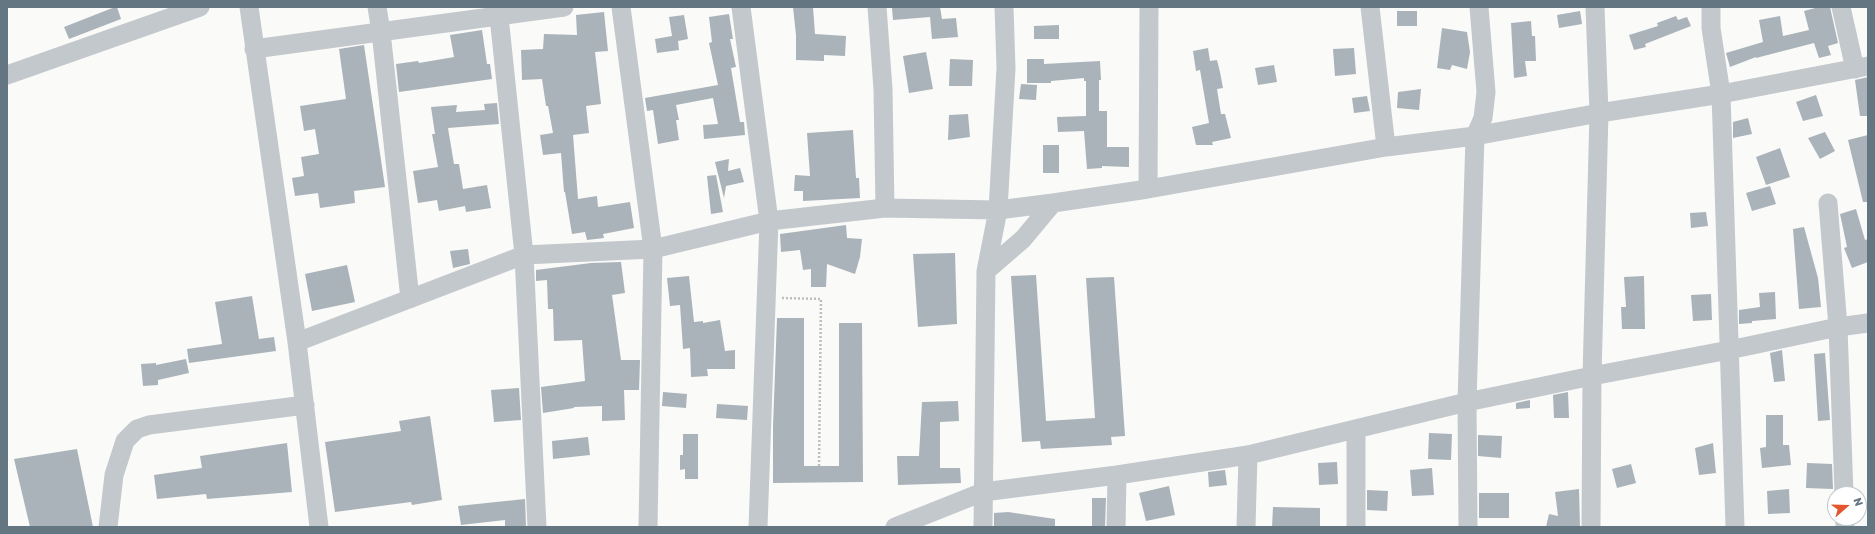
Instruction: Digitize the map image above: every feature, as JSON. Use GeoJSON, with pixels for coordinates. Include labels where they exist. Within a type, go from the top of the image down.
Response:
{"type":"FeatureCollection","features":[{"type":"Feature","properties":{"kind":"street"},"geometry":{"type":"LineString","coordinates":[[7,75],[200,7]]}},
{"type":"Feature","properties":{"kind":"street"},"geometry":{"type":"LineString","coordinates":[[249,7],[297,342],[319,527]]}},
{"type":"Feature","properties":{"kind":"street"},"geometry":{"type":"LineString","coordinates":[[376,7],[381,32],[410,299]]}},
{"type":"Feature","properties":{"kind":"street"},"geometry":{"type":"LineString","coordinates":[[254,49],[381,32],[498,11],[564,7]]}},
{"type":"Feature","properties":{"kind":"street"},"geometry":{"type":"LineString","coordinates":[[621,7],[653,249],[648,527]]}},
{"type":"Feature","properties":{"kind":"street"},"geometry":{"type":"LineString","coordinates":[[741,7],[769,222],[758,527]]}},
{"type":"Feature","properties":{"kind":"street"},"geometry":{"type":"LineString","coordinates":[[877,7],[883,89],[885,208]]}},
{"type":"Feature","properties":{"kind":"street"},"geometry":{"type":"LineString","coordinates":[[983,527],[986,271],[998,210],[1006,68],[1004,7]]}},
{"type":"Feature","properties":{"kind":"street"},"geometry":{"type":"LineString","coordinates":[[1148,189],[1149,7]]}},
{"type":"Feature","properties":{"kind":"street"},"geometry":{"type":"LineString","coordinates":[[1370,7],[1386,147]]}},
{"type":"Feature","properties":{"kind":"street"},"geometry":{"type":"LineString","coordinates":[[1468,527],[1467,402],[1475,136],[1483,118],[1486,92],[1479,7]]}},
{"type":"Feature","properties":{"kind":"street"},"geometry":{"type":"LineString","coordinates":[[1591,527],[1592,376],[1599,113],[1595,7]]}},
{"type":"Feature","properties":{"kind":"street"},"geometry":{"type":"LineString","coordinates":[[1711,7],[1711,28],[1721,94],[1735,527]]}},
{"type":"Feature","properties":{"kind":"street"},"geometry":{"type":"LineString","coordinates":[[297,342],[524,254],[653,249],[769,222],[885,208],[998,210],[1053,203],[1148,189],[1386,147],[1475,136],[1599,113],[1721,94],[1861,67],[1841,7]]}},
{"type":"Feature","properties":{"kind":"street"},"geometry":{"type":"LineString","coordinates":[[498,11],[524,254],[537,527]]}},
{"type":"Feature","properties":{"kind":"street"},"geometry":{"type":"LineString","coordinates":[[986,271],[1023,239],[1053,203]]}},
{"type":"Feature","properties":{"kind":"street"},"geometry":{"type":"LineString","coordinates":[[1828,203],[1838,327],[1844,486]]}},
{"type":"Feature","properties":{"kind":"street"},"geometry":{"type":"LineString","coordinates":[[896,527],[983,492],[1116,475],[1248,455],[1467,402],[1838,327],[1868,323]]}},
{"type":"Feature","properties":{"kind":"street"},"geometry":{"type":"LineString","coordinates":[[108,527],[114,475],[125,441],[137,429],[149,425],[305,405]]}},
{"type":"Feature","properties":{"kind":"street"},"geometry":{"type":"LineString","coordinates":[[1356,429],[1356,527]]}},
{"type":"Feature","properties":{"kind":"street"},"geometry":{"type":"LineString","coordinates":[[1246,527],[1248,455]]}},
{"type":"Feature","properties":{"kind":"street"},"geometry":{"type":"LineString","coordinates":[[1116,475],[1116,527]]}},
{"type":"Feature","properties":{"kind":"path"},"geometry":{"type":"LineString","coordinates":[[766,298],[821,299],[819,466]]}},
{"type":"Feature","properties":{"kind":"building"},"geometry":{"type":"Polygon","coordinates":[[[117,7],[121,19],[69,39],[64,27],[117,7]]]}},
{"type":"Feature","properties":{"kind":"building"},"geometry":{"type":"Polygon","coordinates":[[[793,7],[813,7],[815,34],[846,36],[845,56],[824,55],[824,61],[796,60],[796,35],[793,7]]]}},
{"type":"Feature","properties":{"kind":"building"},"geometry":{"type":"Polygon","coordinates":[[[940,7],[942,19],[956,18],[958,37],[932,39],[930,17],[893,20],[892,8],[940,7]]]}},
{"type":"Feature","properties":{"kind":"building"},"geometry":{"type":"Polygon","coordinates":[[[1819,7],[1830,7],[1838,43],[1828,46],[1831,55],[1819,58],[1814,43],[1756,57],[1730,67],[1726,53],[1763,42],[1759,20],[1780,16],[1783,36],[1809,30],[1804,11],[1819,7]]]}},
{"type":"Feature","properties":{"kind":"building"},"geometry":{"type":"Polygon","coordinates":[[[1397,11],[1417,11],[1417,26],[1397,26],[1397,11]]]}},
{"type":"Feature","properties":{"kind":"building"},"geometry":{"type":"Polygon","coordinates":[[[1580,11],[1582,24],[1559,28],[1557,15],[1580,11]]]}},
{"type":"Feature","properties":{"kind":"building"},"geometry":{"type":"Polygon","coordinates":[[[604,12],[608,51],[595,52],[601,104],[586,106],[589,133],[573,135],[578,199],[597,196],[598,207],[630,202],[634,228],[603,234],[604,238],[587,240],[585,232],[572,234],[564,192],[561,153],[543,155],[540,135],[553,133],[548,106],[546,106],[542,79],[522,80],[521,50],[543,49],[544,34],[577,35],[576,15],[604,12]]]}},
{"type":"Feature","properties":{"kind":"building"},"geometry":{"type":"Polygon","coordinates":[[[729,14],[733,39],[730,39],[736,67],[731,68],[740,122],[744,122],[745,135],[704,139],[703,125],[718,124],[713,98],[676,105],[679,120],[676,120],[679,140],[658,144],[653,110],[647,111],[645,98],[718,85],[709,43],[712,42],[709,17],[729,14]]]}},
{"type":"Feature","properties":{"kind":"building"},"geometry":{"type":"Polygon","coordinates":[[[684,15],[688,39],[678,41],[679,50],[657,53],[655,39],[672,36],[669,17],[684,15]]]}},
{"type":"Feature","properties":{"kind":"building"},"geometry":{"type":"Polygon","coordinates":[[[1676,16],[1678,20],[1687,17],[1691,26],[1645,44],[1646,47],[1634,50],[1629,35],[1658,26],[1657,23],[1676,16]]]}},
{"type":"Feature","properties":{"kind":"building"},"geometry":{"type":"Polygon","coordinates":[[[1531,21],[1532,36],[1535,36],[1536,61],[1525,61],[1527,76],[1514,78],[1511,23],[1531,21]]]}},
{"type":"Feature","properties":{"kind":"building"},"geometry":{"type":"Polygon","coordinates":[[[1059,25],[1059,39],[1034,39],[1034,26],[1059,25]]]}},
{"type":"Feature","properties":{"kind":"building"},"geometry":{"type":"Polygon","coordinates":[[[1442,28],[1467,32],[1470,52],[1467,69],[1452,65],[1450,70],[1437,68],[1442,28]]]}},
{"type":"Feature","properties":{"kind":"building"},"geometry":{"type":"Polygon","coordinates":[[[482,30],[487,64],[490,64],[492,79],[399,92],[396,64],[418,61],[419,63],[454,57],[450,35],[482,30]]]}},
{"type":"Feature","properties":{"kind":"building"},"geometry":{"type":"Polygon","coordinates":[[[364,45],[385,187],[354,191],[355,203],[320,208],[318,193],[295,196],[292,178],[304,176],[301,157],[319,154],[315,129],[304,131],[300,106],[346,99],[339,49],[364,45]]]}},
{"type":"Feature","properties":{"kind":"building"},"geometry":{"type":"Polygon","coordinates":[[[1208,48],[1210,61],[1217,60],[1223,88],[1217,89],[1221,114],[1225,114],[1231,138],[1212,142],[1213,145],[1196,145],[1192,127],[1209,123],[1200,70],[1196,71],[1193,51],[1208,48]]]}},
{"type":"Feature","properties":{"kind":"building"},"geometry":{"type":"Polygon","coordinates":[[[1354,48],[1356,74],[1335,76],[1333,49],[1354,48]]]}},
{"type":"Feature","properties":{"kind":"building"},"geometry":{"type":"Polygon","coordinates":[[[926,52],[933,89],[909,93],[903,56],[926,52]]]}},
{"type":"Feature","properties":{"kind":"building"},"geometry":{"type":"Polygon","coordinates":[[[950,59],[973,60],[972,86],[949,86],[950,59]]]}},
{"type":"Feature","properties":{"kind":"building"},"geometry":{"type":"Polygon","coordinates":[[[1027,59],[1044,59],[1044,64],[1100,61],[1101,80],[1099,80],[1099,111],[1107,111],[1107,147],[1129,147],[1129,167],[1102,166],[1102,168],[1087,169],[1084,131],[1058,132],[1057,117],[1086,116],[1086,81],[1084,81],[1084,78],[1051,81],[1051,83],[1027,83],[1027,59]]]}},
{"type":"Feature","properties":{"kind":"building"},"geometry":{"type":"Polygon","coordinates":[[[1274,65],[1277,82],[1258,85],[1255,68],[1274,65]]]}},
{"type":"Feature","properties":{"kind":"building"},"geometry":{"type":"Polygon","coordinates":[[[1868,77],[1868,116],[1860,116],[1855,80],[1868,77]]]}},
{"type":"Feature","properties":{"kind":"building"},"geometry":{"type":"Polygon","coordinates":[[[1021,84],[1037,85],[1036,100],[1019,99],[1021,84]]]}},
{"type":"Feature","properties":{"kind":"building"},"geometry":{"type":"Polygon","coordinates":[[[1421,89],[1419,110],[1397,108],[1398,92],[1421,89]]]}},
{"type":"Feature","properties":{"kind":"building"},"geometry":{"type":"Polygon","coordinates":[[[1816,95],[1823,116],[1803,121],[1796,102],[1816,95]]]}},
{"type":"Feature","properties":{"kind":"building"},"geometry":{"type":"Polygon","coordinates":[[[1367,96],[1370,111],[1354,113],[1352,98],[1367,96]]]}},
{"type":"Feature","properties":{"kind":"building"},"geometry":{"type":"Polygon","coordinates":[[[497,103],[499,124],[448,128],[454,164],[459,164],[463,189],[487,185],[491,208],[466,212],[465,206],[439,211],[437,200],[418,203],[413,171],[438,167],[432,134],[435,134],[431,107],[457,105],[456,112],[485,110],[484,104],[497,103]]]}},
{"type":"Feature","properties":{"kind":"building"},"geometry":{"type":"Polygon","coordinates":[[[968,114],[970,137],[948,140],[949,115],[968,114]]]}},
{"type":"Feature","properties":{"kind":"building"},"geometry":{"type":"Polygon","coordinates":[[[1748,118],[1752,134],[1733,138],[1733,122],[1748,118]]]}},
{"type":"Feature","properties":{"kind":"building"},"geometry":{"type":"Polygon","coordinates":[[[853,130],[856,178],[859,178],[860,198],[803,201],[803,191],[794,191],[795,175],[810,176],[807,133],[853,130]]]}},
{"type":"Feature","properties":{"kind":"building"},"geometry":{"type":"Polygon","coordinates":[[[1825,132],[1835,151],[1820,159],[1808,138],[1825,132]]]}},
{"type":"Feature","properties":{"kind":"building"},"geometry":{"type":"Polygon","coordinates":[[[1868,135],[1868,202],[1863,202],[1848,140],[1868,135]]]}},
{"type":"Feature","properties":{"kind":"building"},"geometry":{"type":"Polygon","coordinates":[[[1043,145],[1059,145],[1059,173],[1043,173],[1043,145]]]}},
{"type":"Feature","properties":{"kind":"building"},"geometry":{"type":"Polygon","coordinates":[[[1780,148],[1790,177],[1766,185],[1756,157],[1780,148]]]}},
{"type":"Feature","properties":{"kind":"building"},"geometry":{"type":"Polygon","coordinates":[[[729,159],[728,171],[740,168],[744,182],[726,186],[724,198],[715,162],[729,159]]]}},
{"type":"Feature","properties":{"kind":"building"},"geometry":{"type":"Polygon","coordinates":[[[716,175],[723,212],[711,214],[707,176],[716,175]]]}},
{"type":"Feature","properties":{"kind":"building"},"geometry":{"type":"Polygon","coordinates":[[[1770,186],[1776,204],[1752,211],[1746,193],[1770,186]]]}},
{"type":"Feature","properties":{"kind":"building"},"geometry":{"type":"Polygon","coordinates":[[[1856,209],[1865,240],[1868,239],[1868,262],[1852,268],[1844,248],[1847,247],[1840,214],[1856,209]]]}},
{"type":"Feature","properties":{"kind":"building"},"geometry":{"type":"Polygon","coordinates":[[[1706,212],[1708,226],[1691,228],[1690,213],[1706,212]]]}},
{"type":"Feature","properties":{"kind":"building"},"geometry":{"type":"Polygon","coordinates":[[[846,225],[847,238],[862,239],[860,257],[855,274],[827,264],[826,287],[811,287],[811,269],[803,270],[800,250],[781,252],[780,234],[846,225]]]}},
{"type":"Feature","properties":{"kind":"building"},"geometry":{"type":"Polygon","coordinates":[[[1804,227],[1818,278],[1821,307],[1799,309],[1793,229],[1804,227]]]}},
{"type":"Feature","properties":{"kind":"building"},"geometry":{"type":"Polygon","coordinates":[[[468,249],[470,264],[453,268],[450,251],[468,249]]]}},
{"type":"Feature","properties":{"kind":"building"},"geometry":{"type":"Polygon","coordinates":[[[955,253],[957,324],[918,327],[913,254],[955,253]]]}},
{"type":"Feature","properties":{"kind":"building"},"geometry":{"type":"Polygon","coordinates":[[[621,262],[625,293],[612,295],[621,360],[640,360],[639,390],[624,390],[625,420],[602,421],[602,406],[574,407],[543,413],[541,387],[585,381],[582,340],[554,341],[553,309],[548,309],[547,280],[536,281],[536,270],[591,263],[621,262]]]}},
{"type":"Feature","properties":{"kind":"building"},"geometry":{"type":"Polygon","coordinates":[[[347,265],[355,302],[312,311],[305,274],[347,265]]]}},
{"type":"Feature","properties":{"kind":"building"},"geometry":{"type":"Polygon","coordinates":[[[1036,275],[1046,421],[1095,418],[1086,278],[1114,277],[1125,436],[1111,437],[1112,445],[1041,449],[1040,441],[1022,442],[1011,276],[1036,275]]]}},
{"type":"Feature","properties":{"kind":"building"},"geometry":{"type":"Polygon","coordinates":[[[689,276],[694,322],[703,321],[703,323],[720,320],[725,351],[735,350],[735,369],[707,369],[708,376],[691,377],[690,348],[683,349],[680,305],[670,306],[667,278],[689,276]]]}},
{"type":"Feature","properties":{"kind":"building"},"geometry":{"type":"Polygon","coordinates":[[[1644,276],[1645,329],[1622,329],[1621,307],[1626,307],[1624,277],[1644,276]]]}},
{"type":"Feature","properties":{"kind":"building"},"geometry":{"type":"Polygon","coordinates":[[[1775,292],[1776,319],[1752,321],[1752,323],[1739,324],[1739,310],[1760,307],[1759,293],[1775,292]]]}},
{"type":"Feature","properties":{"kind":"building"},"geometry":{"type":"Polygon","coordinates":[[[1711,294],[1712,320],[1693,321],[1691,295],[1711,294]]]}},
{"type":"Feature","properties":{"kind":"building"},"geometry":{"type":"Polygon","coordinates":[[[252,296],[259,339],[274,337],[276,351],[189,363],[187,349],[222,344],[215,302],[252,296]]]}},
{"type":"Feature","properties":{"kind":"building"},"geometry":{"type":"Polygon","coordinates":[[[777,318],[804,318],[804,466],[839,466],[839,323],[862,323],[863,482],[773,483],[773,427],[777,318]]]}},
{"type":"Feature","properties":{"kind":"building"},"geometry":{"type":"Polygon","coordinates":[[[1782,350],[1785,381],[1774,382],[1770,353],[1782,350]]]}},
{"type":"Feature","properties":{"kind":"building"},"geometry":{"type":"Polygon","coordinates":[[[1825,353],[1830,420],[1818,421],[1814,354],[1825,353]]]}},
{"type":"Feature","properties":{"kind":"building"},"geometry":{"type":"Polygon","coordinates":[[[186,359],[189,373],[158,380],[158,385],[143,386],[141,364],[156,363],[156,365],[186,359]]]}},
{"type":"Feature","properties":{"kind":"building"},"geometry":{"type":"Polygon","coordinates":[[[519,388],[521,420],[494,422],[491,390],[519,388]]]}},
{"type":"Feature","properties":{"kind":"building"},"geometry":{"type":"Polygon","coordinates":[[[663,392],[687,394],[686,408],[662,406],[663,392]]]}},
{"type":"Feature","properties":{"kind":"building"},"geometry":{"type":"Polygon","coordinates":[[[1568,392],[1569,418],[1554,418],[1553,395],[1568,392]]]}},
{"type":"Feature","properties":{"kind":"building"},"geometry":{"type":"Polygon","coordinates":[[[1530,400],[1530,408],[1516,409],[1516,403],[1530,400]]]}},
{"type":"Feature","properties":{"kind":"building"},"geometry":{"type":"Polygon","coordinates":[[[958,401],[959,421],[940,422],[940,468],[960,468],[961,483],[898,485],[897,456],[919,456],[922,402],[958,401]]]}},
{"type":"Feature","properties":{"kind":"building"},"geometry":{"type":"Polygon","coordinates":[[[717,404],[748,406],[747,420],[716,418],[717,404]]]}},
{"type":"Feature","properties":{"kind":"building"},"geometry":{"type":"Polygon","coordinates":[[[1766,415],[1783,415],[1783,445],[1789,445],[1791,465],[1762,468],[1760,448],[1766,447],[1766,415]]]}},
{"type":"Feature","properties":{"kind":"building"},"geometry":{"type":"Polygon","coordinates":[[[430,416],[442,500],[412,505],[411,502],[335,512],[325,442],[401,431],[399,421],[430,416]]]}},
{"type":"Feature","properties":{"kind":"building"},"geometry":{"type":"Polygon","coordinates":[[[1429,433],[1452,434],[1451,460],[1428,459],[1429,433]]]}},
{"type":"Feature","properties":{"kind":"building"},"geometry":{"type":"Polygon","coordinates":[[[683,434],[698,434],[698,479],[685,479],[685,469],[680,470],[680,455],[683,455],[683,434]]]}},
{"type":"Feature","properties":{"kind":"building"},"geometry":{"type":"Polygon","coordinates":[[[1478,435],[1502,436],[1501,458],[1478,456],[1478,435]]]}},
{"type":"Feature","properties":{"kind":"building"},"geometry":{"type":"Polygon","coordinates":[[[588,437],[590,455],[553,459],[552,441],[588,437]]]}},
{"type":"Feature","properties":{"kind":"building"},"geometry":{"type":"Polygon","coordinates":[[[287,443],[292,492],[207,499],[206,494],[157,499],[154,475],[202,468],[200,456],[287,443]]]}},
{"type":"Feature","properties":{"kind":"building"},"geometry":{"type":"Polygon","coordinates":[[[1713,443],[1716,473],[1699,475],[1695,448],[1713,443]]]}},
{"type":"Feature","properties":{"kind":"building"},"geometry":{"type":"Polygon","coordinates":[[[77,449],[93,527],[30,527],[14,459],[77,449]]]}},
{"type":"Feature","properties":{"kind":"building"},"geometry":{"type":"Polygon","coordinates":[[[1337,462],[1338,484],[1319,485],[1318,463],[1337,462]]]}},
{"type":"Feature","properties":{"kind":"building"},"geometry":{"type":"Polygon","coordinates":[[[1807,463],[1832,464],[1833,486],[1827,486],[1827,489],[1806,488],[1807,463]]]}},
{"type":"Feature","properties":{"kind":"building"},"geometry":{"type":"Polygon","coordinates":[[[1631,464],[1636,483],[1617,488],[1612,469],[1631,464]]]}},
{"type":"Feature","properties":{"kind":"building"},"geometry":{"type":"Polygon","coordinates":[[[1432,468],[1434,495],[1412,496],[1410,470],[1432,468]]]}},
{"type":"Feature","properties":{"kind":"building"},"geometry":{"type":"Polygon","coordinates":[[[1225,470],[1227,485],[1209,487],[1208,472],[1225,470]]]}},
{"type":"Feature","properties":{"kind":"building"},"geometry":{"type":"Polygon","coordinates":[[[1169,486],[1175,515],[1146,521],[1139,493],[1169,486]]]}},
{"type":"Feature","properties":{"kind":"building"},"geometry":{"type":"Polygon","coordinates":[[[1579,489],[1580,527],[1546,527],[1549,514],[1558,516],[1555,492],[1579,489]]]}},
{"type":"Feature","properties":{"kind":"building"},"geometry":{"type":"Polygon","coordinates":[[[1789,489],[1790,513],[1768,514],[1767,491],[1789,489]]]}},
{"type":"Feature","properties":{"kind":"building"},"geometry":{"type":"Polygon","coordinates":[[[1367,490],[1388,491],[1387,511],[1367,510],[1367,490]]]}},
{"type":"Feature","properties":{"kind":"building"},"geometry":{"type":"Polygon","coordinates":[[[1479,493],[1509,493],[1509,518],[1479,518],[1479,493]]]}},
{"type":"Feature","properties":{"kind":"building"},"geometry":{"type":"Polygon","coordinates":[[[1092,498],[1106,498],[1105,527],[1092,527],[1092,498]]]}},
{"type":"Feature","properties":{"kind":"building"},"geometry":{"type":"Polygon","coordinates":[[[525,499],[526,527],[505,527],[505,520],[461,525],[458,506],[525,499]]]}},
{"type":"Feature","properties":{"kind":"building"},"geometry":{"type":"Polygon","coordinates":[[[1273,507],[1320,508],[1320,527],[1272,527],[1273,507]]]}},
{"type":"Feature","properties":{"kind":"building"},"geometry":{"type":"Polygon","coordinates":[[[1008,512],[1055,519],[1055,527],[994,527],[994,513],[1008,512]]]}}]}
